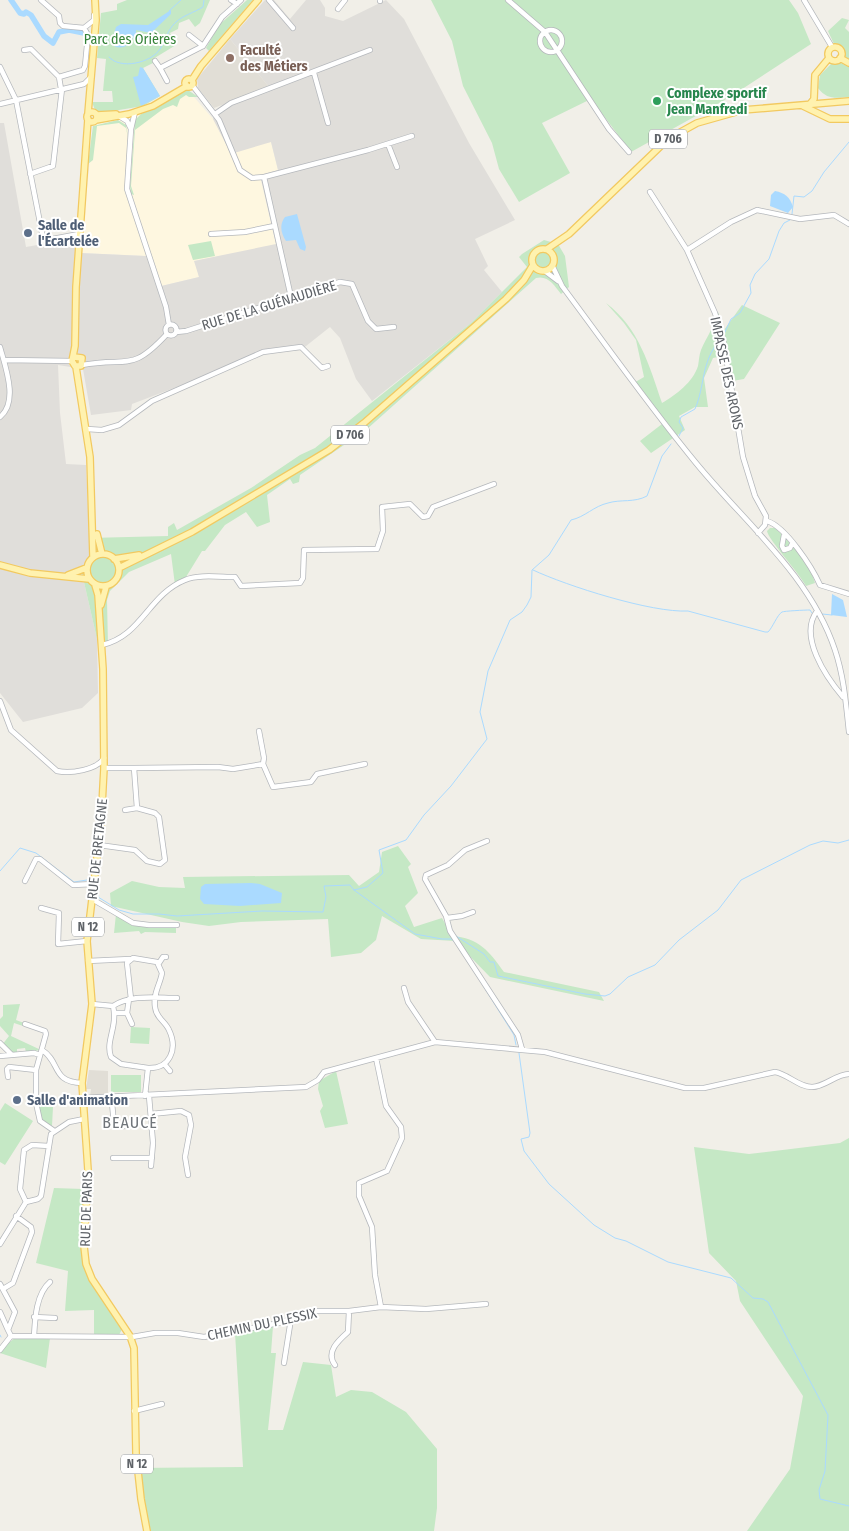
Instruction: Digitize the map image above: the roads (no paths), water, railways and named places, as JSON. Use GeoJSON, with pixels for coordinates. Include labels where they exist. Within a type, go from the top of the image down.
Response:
{"type":"FeatureCollection","features":[{"type":"Feature","properties":{"kind":"main road"},"geometry":{"type":"LineString","coordinates":[[63,576],[80,572],[86,568],[93,557],[94,532],[89,429],[80,387],[76,337],[79,234],[86,139],[93,117],[90,88],[96,0]]}},
{"type":"Feature","properties":{"kind":"main road"},"geometry":{"type":"LineString","coordinates":[[93,117],[90,100],[97,27],[96,0]]}},
{"type":"Feature","properties":{"kind":"main road"},"geometry":{"type":"LineString","coordinates":[[93,117],[119,116],[162,102],[189,82],[256,0]]}},
{"type":"Feature","properties":{"kind":"main road"},"geometry":{"type":"LineString","coordinates":[[810,104],[814,99],[815,75],[829,58],[828,53],[832,47],[840,50],[840,58]]}},
{"type":"Feature","properties":{"kind":"main road"},"geometry":{"type":"LineString","coordinates":[[829,58],[834,61],[840,58]]}},
{"type":"Feature","properties":{"kind":"main road"},"geometry":{"type":"LineString","coordinates":[[840,58],[849,63]]}},
{"type":"Feature","properties":{"kind":"main road"},"geometry":{"type":"LineString","coordinates":[[93,117],[128,112],[147,106],[189,82],[196,70],[201,66]]}},
{"type":"Feature","properties":{"kind":"main road"},"geometry":{"type":"LineString","coordinates":[[815,90],[829,102],[823,108],[825,116]]}},
{"type":"Feature","properties":{"kind":"main road","name":"D 706"},"geometry":{"type":"LineString","coordinates":[[547,250],[569,234],[653,152],[683,130],[726,113],[849,101]]}},
{"type":"Feature","properties":{"kind":"main road"},"geometry":{"type":"LineString","coordinates":[[799,105],[810,108],[825,116],[849,119]]}},
{"type":"Feature","properties":{"kind":"main road","name":"D 706"},"geometry":{"type":"LineString","coordinates":[[554,255],[569,234]]}},
{"type":"Feature","properties":{"kind":"main road"},"geometry":{"type":"LineString","coordinates":[[538,250],[547,250],[554,255],[553,267],[546,272],[539,271],[533,265],[534,254],[538,250]]}},
{"type":"Feature","properties":{"kind":"main road","name":"D 706"},"geometry":{"type":"LineString","coordinates":[[524,280],[533,265]]}},
{"type":"Feature","properties":{"kind":"main road","name":"D 706"},"geometry":{"type":"LineString","coordinates":[[119,568],[148,552],[192,532],[337,444],[434,363],[524,280],[539,271]]}},
{"type":"Feature","properties":{"kind":"main road"},"geometry":{"type":"LineString","coordinates":[[78,362],[89,429],[97,534],[102,554]]}},
{"type":"Feature","properties":{"kind":"main road"},"geometry":{"type":"LineString","coordinates":[[80,387],[84,393]]}},
{"type":"Feature","properties":{"kind":"main road","name":"D 706"},"geometry":{"type":"LineString","coordinates":[[114,559],[148,552]]}},
{"type":"Feature","properties":{"kind":"main road"},"geometry":{"type":"LineString","coordinates":[[86,568],[89,579],[95,585],[106,587],[117,578],[119,568],[114,559],[102,554],[93,557]]}},
{"type":"Feature","properties":{"kind":"main road"},"geometry":{"type":"LineString","coordinates":[[0,565],[30,573],[89,579]]}},
{"type":"Feature","properties":{"kind":"main road","name":"RUE DE BRETAGNE"},"geometry":{"type":"LineString","coordinates":[[82,1098],[82,1083],[92,1004],[87,941],[99,845],[105,757],[102,645],[95,585]]}},
{"type":"Feature","properties":{"kind":"main road","name":"RUE DE BRETAGNE"},"geometry":{"type":"LineString","coordinates":[[100,629],[102,598],[106,587]]}},
{"type":"Feature","properties":{"kind":"main road","name":"RUE DE PARIS"},"geometry":{"type":"LineString","coordinates":[[82,1098],[88,1170],[84,1235],[86,1264],[92,1279],[130,1336],[135,1355],[134,1411]]}},
{"type":"Feature","properties":{"kind":"main road","name":"N 12"},"geometry":{"type":"LineString","coordinates":[[134,1411],[138,1477],[147,1531]]}},
{"type":"Feature","properties":{"kind":"street"},"geometry":{"type":"LineString","coordinates":[[41,0],[59,16],[60,23],[63,26],[84,28],[94,20],[96,0]]}},
{"type":"Feature","properties":{"kind":"street"},"geometry":{"type":"LineString","coordinates":[[231,0],[239,2]]}},
{"type":"Feature","properties":{"kind":"street"},"geometry":{"type":"LineString","coordinates":[[270,0],[293,28]]}},
{"type":"Feature","properties":{"kind":"street"},"geometry":{"type":"LineString","coordinates":[[338,9],[345,0]]}},
{"type":"Feature","properties":{"kind":"street"},"geometry":{"type":"LineString","coordinates":[[508,0],[545,32],[609,129],[629,152]]}},
{"type":"Feature","properties":{"kind":"street"},"geometry":{"type":"LineString","coordinates":[[804,0],[832,47]]}},
{"type":"Feature","properties":{"kind":"street"},"geometry":{"type":"LineString","coordinates":[[160,68],[203,46],[222,16],[239,2]]}},
{"type":"Feature","properties":{"kind":"street"},"geometry":{"type":"LineString","coordinates":[[60,77],[83,70],[88,35],[84,28]]}},
{"type":"Feature","properties":{"kind":"street"},"geometry":{"type":"LineString","coordinates":[[556,31],[561,37],[561,44],[557,50],[550,52],[542,47],[541,37],[545,32],[556,31]]}},
{"type":"Feature","properties":{"kind":"street"},"geometry":{"type":"LineString","coordinates":[[189,35],[203,46]]}},
{"type":"Feature","properties":{"kind":"street"},"geometry":{"type":"LineString","coordinates":[[24,50],[31,49],[60,77],[62,89],[53,166],[30,174]]}},
{"type":"Feature","properties":{"kind":"street"},"geometry":{"type":"LineString","coordinates":[[215,114],[231,103],[370,50]]}},
{"type":"Feature","properties":{"kind":"street"},"geometry":{"type":"LineString","coordinates":[[155,61],[167,81]]}},
{"type":"Feature","properties":{"kind":"street"},"geometry":{"type":"LineString","coordinates":[[0,67],[16,100],[43,238],[47,240],[79,234]]}},
{"type":"Feature","properties":{"kind":"street"},"geometry":{"type":"LineString","coordinates":[[314,72],[328,123]]}},
{"type":"Feature","properties":{"kind":"street"},"geometry":{"type":"LineString","coordinates":[[0,104],[84,84],[91,77]]}},
{"type":"Feature","properties":{"kind":"street"},"geometry":{"type":"LineString","coordinates":[[189,82],[215,114],[240,170],[252,178],[264,177],[412,136]]}},
{"type":"Feature","properties":{"kind":"street"},"geometry":{"type":"LineString","coordinates":[[84,84],[90,88]]}},
{"type":"Feature","properties":{"kind":"street"},"geometry":{"type":"LineString","coordinates":[[135,112],[131,129],[128,192],[166,306],[169,325],[166,328],[167,334]]}},
{"type":"Feature","properties":{"kind":"street"},"geometry":{"type":"LineString","coordinates":[[119,116],[127,121],[131,129]]}},
{"type":"Feature","properties":{"kind":"street"},"geometry":{"type":"LineString","coordinates":[[388,144],[397,167]]}},
{"type":"Feature","properties":{"kind":"street"},"geometry":{"type":"LineString","coordinates":[[264,177],[291,297]]}},
{"type":"Feature","properties":{"kind":"street","name":"IMPASSE DES ARONS"},"geometry":{"type":"LineString","coordinates":[[650,192],[687,250],[715,313],[723,339],[743,457],[755,496],[767,521]]}},
{"type":"Feature","properties":{"kind":"street"},"geometry":{"type":"LineString","coordinates":[[687,250],[737,219],[758,210],[800,219],[834,215],[849,224]]}},
{"type":"Feature","properties":{"kind":"street"},"geometry":{"type":"LineString","coordinates":[[211,234],[245,232],[274,226]]}},
{"type":"Feature","properties":{"kind":"street"},"geometry":{"type":"LineString","coordinates":[[553,267],[562,286],[676,439],[790,569],[817,611],[835,648],[846,696],[849,732]]}},
{"type":"Feature","properties":{"kind":"street"},"geometry":{"type":"LineString","coordinates":[[546,272],[562,286]]}},
{"type":"Feature","properties":{"kind":"street","name":"RUE DE LA GUÉNAUDIÈRE"},"geometry":{"type":"LineString","coordinates":[[176,332],[186,331],[340,282],[352,284],[368,321],[376,329],[394,328]]}},
{"type":"Feature","properties":{"kind":"street"},"geometry":{"type":"LineString","coordinates":[[167,334],[172,336],[176,332],[175,326],[169,325]]}},
{"type":"Feature","properties":{"kind":"street"},"geometry":{"type":"LineString","coordinates":[[4,360],[121,363],[140,359],[151,352],[167,334]]}},
{"type":"Feature","properties":{"kind":"street"},"geometry":{"type":"LineString","coordinates":[[0,347],[10,395],[8,408],[0,417]]}},
{"type":"Feature","properties":{"kind":"street"},"geometry":{"type":"LineString","coordinates":[[89,429],[102,430],[119,425],[152,402],[270,350],[301,347],[322,368],[328,366]]}},
{"type":"Feature","properties":{"kind":"street"},"geometry":{"type":"LineString","coordinates":[[102,645],[112,643],[126,635],[149,606],[175,585],[187,579],[235,577],[241,586],[300,583],[303,578],[304,550],[377,548],[382,531],[382,507],[410,504],[423,517],[428,516],[433,507],[494,484]]}},
{"type":"Feature","properties":{"kind":"street"},"geometry":{"type":"LineString","coordinates":[[758,533],[767,521],[775,525],[812,569],[820,585],[849,594]]}},
{"type":"Feature","properties":{"kind":"street"},"geometry":{"type":"LineString","coordinates":[[784,535],[782,546],[784,550],[792,544]]}},
{"type":"Feature","properties":{"kind":"street"},"geometry":{"type":"LineString","coordinates":[[817,611],[813,622],[811,645],[835,686],[843,696],[846,696]]}},
{"type":"Feature","properties":{"kind":"street"},"geometry":{"type":"LineString","coordinates":[[0,700],[11,730],[56,771],[72,772],[96,766],[105,757]]}},
{"type":"Feature","properties":{"kind":"street"},"geometry":{"type":"LineString","coordinates":[[259,731],[264,758],[263,764],[273,786],[311,782],[317,774],[365,764]]}},
{"type":"Feature","properties":{"kind":"street"},"geometry":{"type":"LineString","coordinates":[[104,768],[218,767],[233,770],[263,764]]}},
{"type":"Feature","properties":{"kind":"street"},"geometry":{"type":"LineString","coordinates":[[134,768],[136,808]]}},
{"type":"Feature","properties":{"kind":"street"},"geometry":{"type":"LineString","coordinates":[[99,845],[135,850],[147,861],[162,863],[165,857],[159,816],[155,813],[136,808],[125,810]]}},
{"type":"Feature","properties":{"kind":"street"},"geometry":{"type":"LineString","coordinates":[[487,841],[465,850],[448,865],[425,876],[427,884],[447,918],[450,931],[518,1035],[522,1049]]}},
{"type":"Feature","properties":{"kind":"street"},"geometry":{"type":"LineString","coordinates":[[25,881],[36,859],[40,859],[73,885],[94,884]]}},
{"type":"Feature","properties":{"kind":"street"},"geometry":{"type":"LineString","coordinates":[[92,899],[133,923],[177,925]]}},
{"type":"Feature","properties":{"kind":"street"},"geometry":{"type":"LineString","coordinates":[[41,908],[59,913],[58,944],[87,941]]}},
{"type":"Feature","properties":{"kind":"street"},"geometry":{"type":"LineString","coordinates":[[447,918],[473,912]]}},
{"type":"Feature","properties":{"kind":"street"},"geometry":{"type":"LineString","coordinates":[[113,1006],[113,1033],[109,1044],[111,1057],[121,1064],[148,1068],[157,1069],[165,1065],[172,1056],[172,1037],[168,1028],[156,1013],[154,998],[161,976],[159,964],[163,957],[166,957]]}},
{"type":"Feature","properties":{"kind":"street"},"geometry":{"type":"LineString","coordinates":[[130,959],[125,967],[131,984],[127,1013],[132,1024]]}},
{"type":"Feature","properties":{"kind":"street"},"geometry":{"type":"LineString","coordinates":[[88,961],[154,960],[159,964]]}},
{"type":"Feature","properties":{"kind":"street"},"geometry":{"type":"LineString","coordinates":[[404,988],[404,994],[408,1002],[434,1042]]}},
{"type":"Feature","properties":{"kind":"street"},"geometry":{"type":"LineString","coordinates":[[92,1004],[113,1006],[130,999],[177,998]]}},
{"type":"Feature","properties":{"kind":"street"},"geometry":{"type":"LineString","coordinates":[[114,1013],[127,1013]]}},
{"type":"Feature","properties":{"kind":"street"},"geometry":{"type":"LineString","coordinates":[[25,1024],[45,1030],[46,1038],[36,1070],[38,1115],[46,1126],[53,1130]]}},
{"type":"Feature","properties":{"kind":"street"},"geometry":{"type":"LineString","coordinates":[[82,1098],[197,1094],[306,1087],[318,1080],[324,1072],[434,1042],[522,1049],[552,1054],[690,1089],[711,1087],[775,1072],[783,1074],[805,1086],[813,1087],[849,1074]]}},
{"type":"Feature","properties":{"kind":"street"},"geometry":{"type":"LineString","coordinates":[[0,1043],[11,1054]]}},
{"type":"Feature","properties":{"kind":"street"},"geometry":{"type":"LineString","coordinates":[[0,1056],[41,1053],[49,1056],[59,1075],[74,1083],[82,1083]]}},
{"type":"Feature","properties":{"kind":"street"},"geometry":{"type":"LineString","coordinates":[[376,1058],[386,1106],[398,1120],[402,1138],[387,1171],[359,1182],[360,1196],[372,1227],[375,1275],[381,1307]]}},
{"type":"Feature","properties":{"kind":"street"},"geometry":{"type":"LineString","coordinates":[[165,1065],[170,1070]]}},
{"type":"Feature","properties":{"kind":"street"},"geometry":{"type":"LineString","coordinates":[[8,1077],[7,1069],[9,1067],[36,1070]]}},
{"type":"Feature","properties":{"kind":"street"},"geometry":{"type":"LineString","coordinates":[[148,1068],[147,1096],[151,1114],[151,1166]]}},
{"type":"Feature","properties":{"kind":"street"},"geometry":{"type":"LineString","coordinates":[[113,1097],[114,1124],[116,1127],[125,1126]]}},
{"type":"Feature","properties":{"kind":"street"},"geometry":{"type":"LineString","coordinates":[[151,1114],[181,1111],[189,1115],[191,1125],[185,1157],[188,1175]]}},
{"type":"Feature","properties":{"kind":"street"},"geometry":{"type":"LineString","coordinates":[[0,1244],[26,1202],[38,1199],[41,1196],[48,1146],[53,1130],[69,1122],[84,1119]]}},
{"type":"Feature","properties":{"kind":"street"},"geometry":{"type":"LineString","coordinates":[[26,1202],[20,1188],[22,1156],[26,1147],[35,1144],[48,1146]]}},
{"type":"Feature","properties":{"kind":"street"},"geometry":{"type":"LineString","coordinates":[[113,1158],[152,1158]]}},
{"type":"Feature","properties":{"kind":"street"},"geometry":{"type":"LineString","coordinates":[[3,1289],[13,1283],[32,1232],[31,1226],[16,1216]]}},
{"type":"Feature","properties":{"kind":"street"},"geometry":{"type":"LineString","coordinates":[[34,1336],[34,1317],[45,1286],[50,1282]]}},
{"type":"Feature","properties":{"kind":"street"},"geometry":{"type":"LineString","coordinates":[[0,1284],[15,1312],[8,1330]]}},
{"type":"Feature","properties":{"kind":"street","name":"CHEMIN DU PLESSIX"},"geometry":{"type":"LineString","coordinates":[[10,1336],[130,1336],[178,1333],[204,1337],[290,1319],[314,1311],[348,1311],[381,1307],[426,1309],[486,1304]]}},
{"type":"Feature","properties":{"kind":"street"},"geometry":{"type":"LineString","coordinates":[[335,1365],[331,1359],[333,1348],[348,1332],[348,1311]]}},
{"type":"Feature","properties":{"kind":"street"},"geometry":{"type":"LineString","coordinates":[[0,1312],[10,1336],[0,1350]]}},
{"type":"Feature","properties":{"kind":"street"},"geometry":{"type":"LineString","coordinates":[[34,1317],[55,1318]]}},
{"type":"Feature","properties":{"kind":"street"},"geometry":{"type":"LineString","coordinates":[[284,1363],[290,1319]]}},
{"type":"Feature","properties":{"kind":"street"},"geometry":{"type":"LineString","coordinates":[[134,1411],[162,1404]]}},
{"type":"Feature","properties":{"kind":"water"},"geometry":{"type":"Polygon","coordinates":[[[171,10],[171,14],[151,33],[136,30],[136,34],[143,35],[142,38],[134,40],[133,36],[131,43],[121,48],[111,43],[116,27],[121,24],[148,25],[171,10]]]}},
{"type":"Feature","properties":{"kind":"water"},"geometry":{"type":"Polygon","coordinates":[[[140,67],[143,68],[160,96],[141,106],[133,77],[138,76],[140,67]]]}},
{"type":"Feature","properties":{"kind":"water"},"geometry":{"type":"Polygon","coordinates":[[[775,191],[789,198],[793,207],[788,213],[770,206],[771,195],[775,191]]]}},
{"type":"Feature","properties":{"kind":"water"},"geometry":{"type":"Polygon","coordinates":[[[297,214],[306,247],[305,251],[300,249],[296,240],[286,241],[282,232],[281,226],[285,217],[297,214]]]}},
{"type":"Feature","properties":{"kind":"water"},"geometry":{"type":"Polygon","coordinates":[[[832,594],[843,600],[847,617],[831,615],[832,594]]]}},
{"type":"Feature","properties":{"kind":"water"},"geometry":{"type":"Polygon","coordinates":[[[205,884],[260,884],[282,893],[281,903],[240,906],[204,904],[200,899],[201,887],[205,884]]]}},
{"type":"Feature","properties":{"kind":"waterway"},"geometry":{"type":"LineString","coordinates":[[11,0],[20,13],[24,14],[26,12],[31,15],[44,36],[53,43],[59,32],[69,30],[84,33]]}},
{"type":"Feature","properties":{"kind":"waterway"},"geometry":{"type":"LineString","coordinates":[[169,11],[181,0]]}},
{"type":"Feature","properties":{"kind":"waterway"},"geometry":{"type":"LineString","coordinates":[[109,57],[114,61],[128,64],[150,58],[160,49],[173,25],[203,7],[204,0]]}},
{"type":"Feature","properties":{"kind":"waterway"},"geometry":{"type":"LineString","coordinates":[[792,214],[794,196],[804,197],[812,191],[824,172],[849,142]]}},
{"type":"Feature","properties":{"kind":"waterway"},"geometry":{"type":"LineString","coordinates":[[724,334],[731,319],[740,313],[751,293],[750,285],[755,274],[769,259],[779,231],[784,223],[790,220]]}},
{"type":"Feature","properties":{"kind":"waterway"},"geometry":{"type":"LineString","coordinates":[[679,436],[683,428],[679,422],[681,417],[695,409],[709,357],[719,341]]}},
{"type":"Feature","properties":{"kind":"waterway"},"geometry":{"type":"LineString","coordinates":[[354,890],[367,887],[383,873],[379,850],[406,840],[424,815],[451,786],[487,739],[480,712],[488,671],[510,620],[522,612],[531,597],[532,570],[549,555],[571,520],[603,504],[647,496],[662,456],[671,444]]}},
{"type":"Feature","properties":{"kind":"waterway"},"geometry":{"type":"LineString","coordinates":[[533,570],[566,583],[632,603],[653,608],[688,611],[765,632],[768,632],[782,612],[810,610],[812,613]]}},
{"type":"Feature","properties":{"kind":"waterway"},"geometry":{"type":"LineString","coordinates":[[822,614],[832,615]]}},
{"type":"Feature","properties":{"kind":"waterway"},"geometry":{"type":"LineString","coordinates":[[456,936],[484,954],[490,962],[494,962],[498,976],[585,994],[605,996],[610,994],[628,977],[655,965],[679,940],[718,910],[741,880],[810,845],[823,841],[838,843],[849,840]]}},
{"type":"Feature","properties":{"kind":"waterway"},"geometry":{"type":"LineString","coordinates":[[0,871],[20,848],[36,853],[74,882],[87,880]]}},
{"type":"Feature","properties":{"kind":"waterway"},"geometry":{"type":"LineString","coordinates":[[97,881],[98,897],[119,910],[133,914],[177,916],[262,911],[323,912],[326,897],[324,886],[350,885],[354,890],[415,934],[452,939],[456,944]]}},
{"type":"Feature","properties":{"kind":"waterway"},"geometry":{"type":"LineString","coordinates":[[484,987],[514,1035],[516,1045]]}},
{"type":"Feature","properties":{"kind":"waterway"},"geometry":{"type":"LineString","coordinates":[[519,1053],[530,1133],[529,1137],[521,1139],[524,1151],[549,1184],[594,1225],[615,1238],[626,1241],[668,1262],[731,1278],[753,1298],[763,1299],[768,1302],[828,1415],[825,1471],[819,1490],[820,1499],[849,1506]]}},
{"type":"Feature","properties":{"kind":"place","name":"Faculté des Métiers"},"geometry":{"type":"Point","coordinates":[230,58]}},
{"type":"Feature","properties":{"kind":"place","name":"Complexe sportif Jean Manfredi"},"geometry":{"type":"Point","coordinates":[657,101]}},
{"type":"Feature","properties":{"kind":"place","name":"Salle de l'Écartelée"},"geometry":{"type":"Point","coordinates":[28,233]}},
{"type":"Feature","properties":{"kind":"place","name":"Salle d'animation"},"geometry":{"type":"Point","coordinates":[17,1100]}},
{"type":"Feature","properties":{"kind":"district","name":"BEAUCÉ"},"geometry":{"type":"Point","coordinates":[130,1122]}},
{"type":"Feature","properties":{"kind":"park label","name":"Parc des Orières"},"geometry":{"type":"Point","coordinates":[130,39]}}]}
